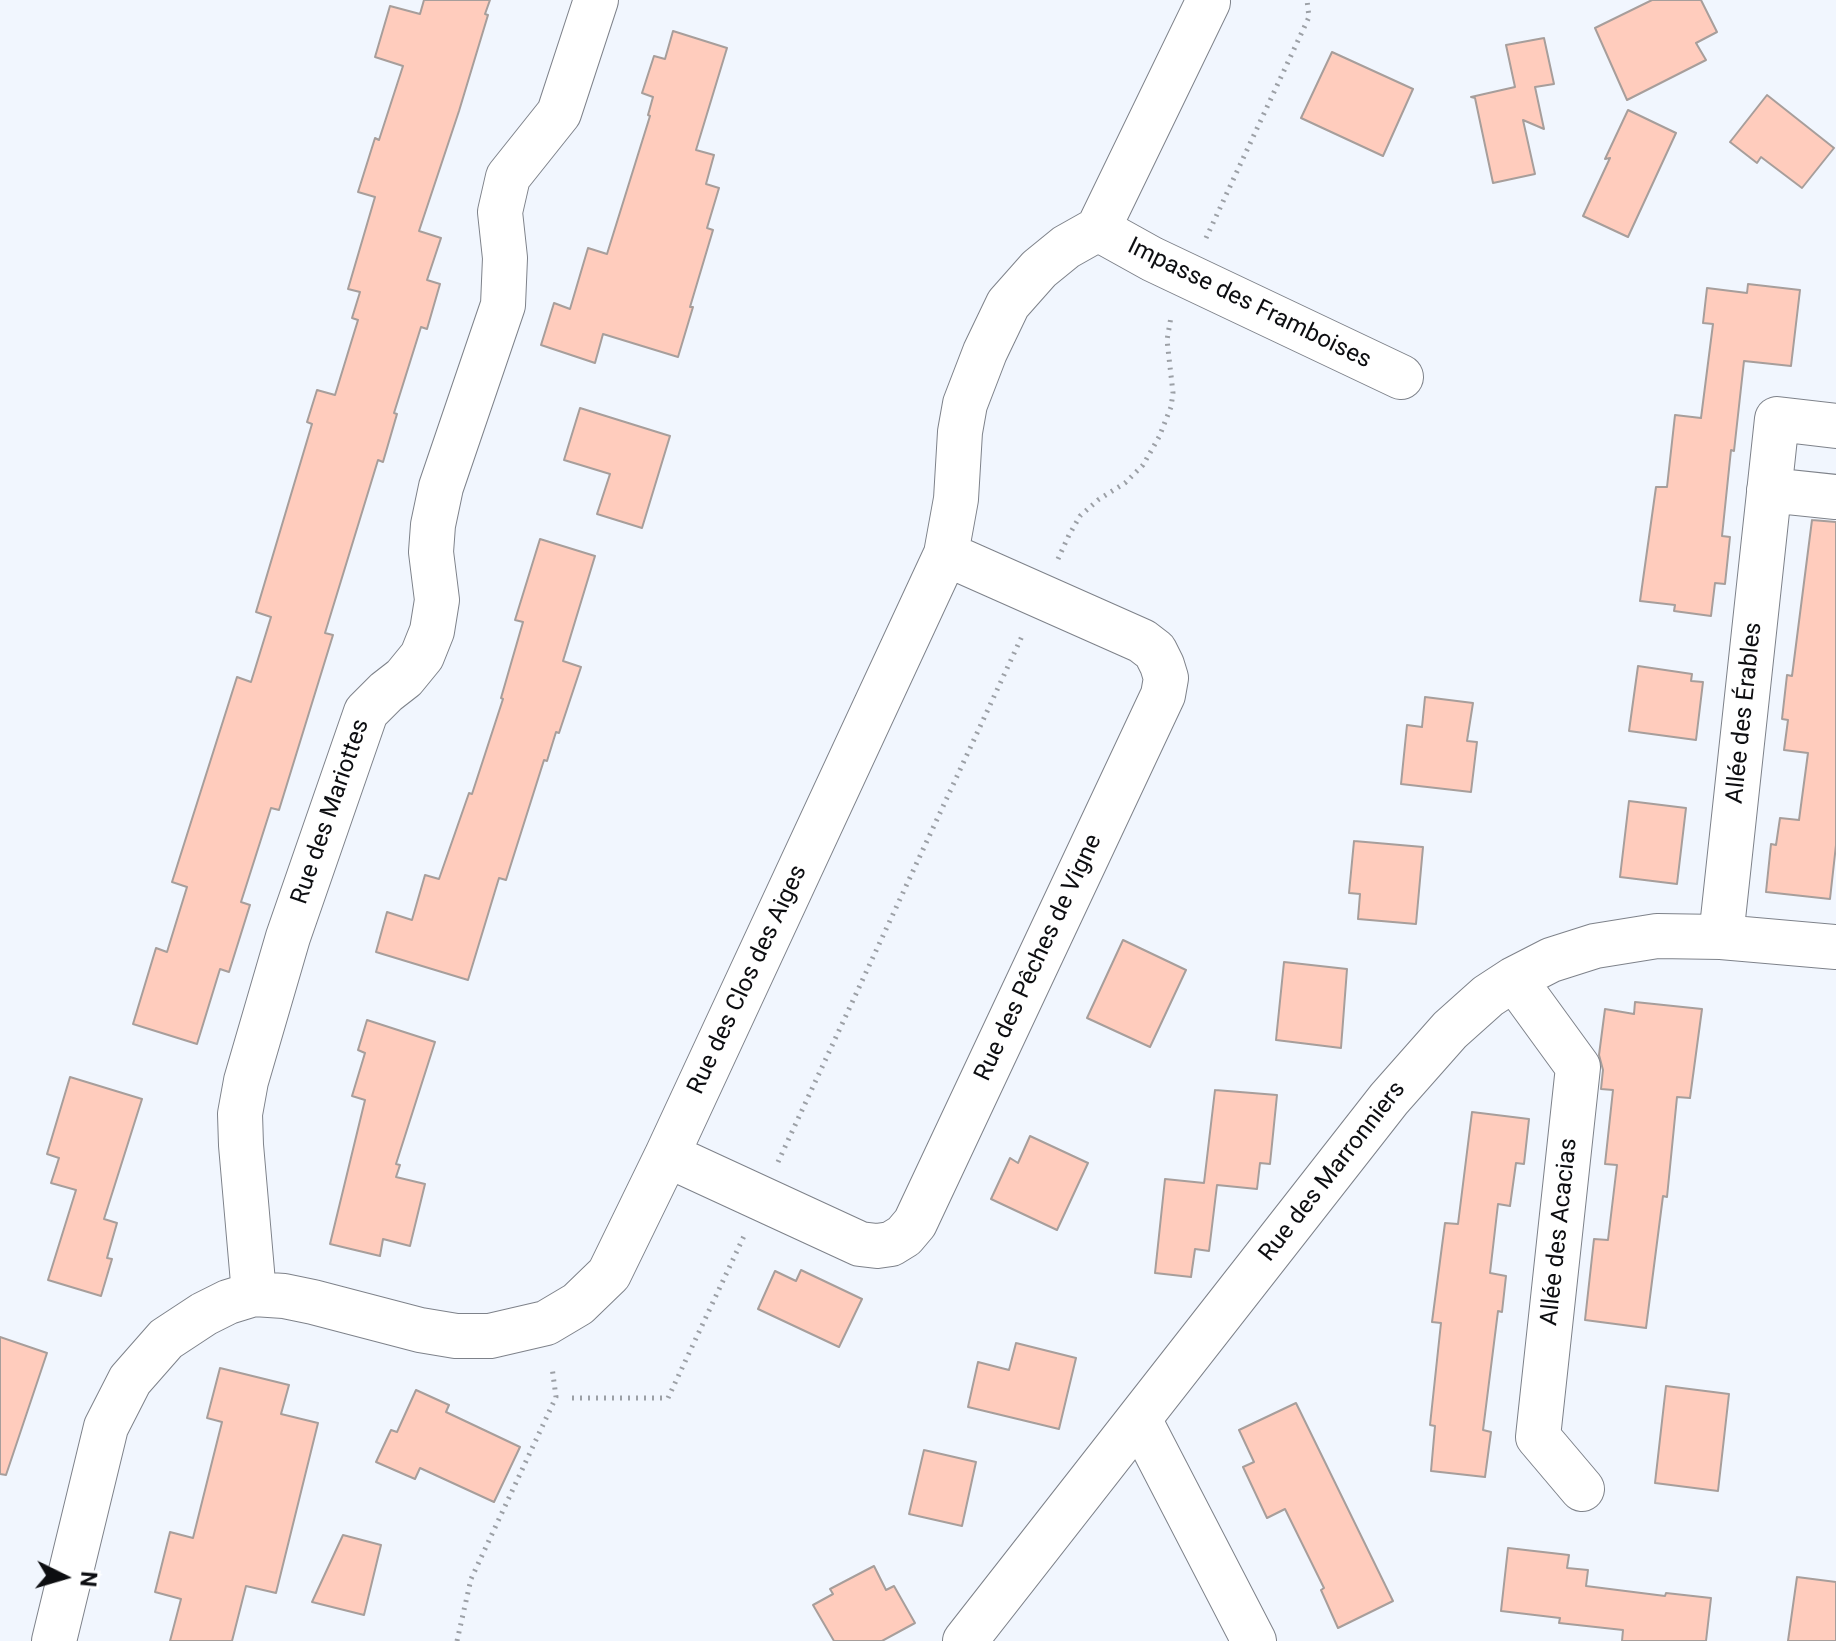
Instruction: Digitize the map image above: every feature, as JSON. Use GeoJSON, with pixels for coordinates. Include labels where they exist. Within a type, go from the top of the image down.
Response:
{"type":"FeatureCollection","features":[{"type":"Feature","properties":{"kind":"street","name":"Rue des Mariottes"},"geometry":{"type":"LineString","coordinates":[[254,1294],[240,1129],[246,1081],[288,937],[366,712],[404,678],[422,656],[432,631],[437,600],[431,552],[433,525],[441,487],[503,305],[505,258],[500,212],[508,177],[559,113],[596,0]]}},
{"type":"Feature","properties":{"kind":"street"},"geometry":{"type":"LineString","coordinates":[[1098,229],[1216,1]]}},
{"type":"Feature","properties":{"kind":"street","name":"Rue des Clos des Aiges"},"geometry":{"type":"LineString","coordinates":[[54,1641],[106,1427],[130,1380],[166,1339],[204,1314],[254,1294],[313,1302],[420,1330],[456,1336],[490,1336],[546,1323],[578,1304],[609,1274],[946,554],[956,499],[965,404],[985,352],[1008,304],[1039,269],[1066,247],[1098,229]]}},
{"type":"Feature","properties":{"kind":"street","name":"Impasse des Framboises"},"geometry":{"type":"LineString","coordinates":[[1098,229],[1152,259],[1401,377]]}},
{"type":"Feature","properties":{"kind":"street","name":"Allée des Érables"},"geometry":{"type":"LineString","coordinates":[[1721,937],[1777,419],[1836,426]]}},
{"type":"Feature","properties":{"kind":"street"},"geometry":{"type":"LineString","coordinates":[[1769,490],[1836,497]]}},
{"type":"Feature","properties":{"kind":"street","name":"Rue des Pêches de Vigne"},"geometry":{"type":"LineString","coordinates":[[667,1155],[860,1244],[891,1244],[904,1236],[915,1223],[1163,695],[1166,678],[1162,665],[1155,651],[1142,641],[946,554]]}},
{"type":"Feature","properties":{"kind":"street","name":"Rue des Marronniers"},"geometry":{"type":"LineString","coordinates":[[965,1641],[1389,1099],[1450,1030],[1488,996],[1551,960],[1595,946],[1657,936],[1721,937],[1836,947]]}},
{"type":"Feature","properties":{"kind":"street","name":"Allée des Acacias"},"geometry":{"type":"LineString","coordinates":[[1514,979],[1578,1067],[1538,1437],[1582,1489]]}},
{"type":"Feature","properties":{"kind":"street"},"geometry":{"type":"LineString","coordinates":[[1139,1419],[1254,1641]]}},
{"type":"Feature","properties":{"kind":"path"},"geometry":{"type":"LineString","coordinates":[[572,1398],[668,1398],[1069,535],[1080,516],[1125,483],[1143,465],[1159,437],[1173,393],[1167,340],[1174,308],[1309,17],[1307,0]]}},
{"type":"Feature","properties":{"kind":"path"},"geometry":{"type":"LineString","coordinates":[[457,1641],[471,1579],[556,1397],[546,1323]]}},
{"type":"Feature","properties":{"kind":"building"},"geometry":{"type":"Polygon","coordinates":[[[424,0],[490,0],[459,111],[419,231],[441,238],[427,280],[440,284],[427,329],[421,327],[394,413],[397,414],[383,462],[378,460],[325,633],[333,635],[279,810],[271,808],[241,902],[250,905],[229,972],[220,969],[197,1044],[133,1024],[156,948],[167,952],[187,887],[172,882],[237,677],[251,682],[271,617],[256,612],[312,424],[307,422],[317,390],[335,395],[358,320],[352,318],[360,292],[348,289],[375,197],[358,192],[403,66],[375,57],[390,6],[420,14],[424,0]]]}},
{"type":"Feature","properties":{"kind":"building"},"geometry":{"type":"Polygon","coordinates":[[[1652,0],[1701,0],[1717,32],[1696,43],[1706,60],[1627,100],[1595,28],[1652,0]]]}},
{"type":"Feature","properties":{"kind":"building"},"geometry":{"type":"Polygon","coordinates":[[[673,31],[727,48],[696,150],[714,155],[706,184],[719,188],[707,228],[713,230],[678,357],[603,334],[595,363],[541,345],[554,303],[570,309],[588,248],[607,254],[650,116],[653,97],[642,93],[654,56],[665,59],[673,31]]]}},
{"type":"Feature","properties":{"kind":"building"},"geometry":{"type":"Polygon","coordinates":[[[1544,38],[1554,84],[1535,87],[1544,129],[1523,120],[1535,174],[1493,183],[1475,98],[1471,97],[1515,87],[1506,45],[1544,38]]]}},
{"type":"Feature","properties":{"kind":"building"},"geometry":{"type":"Polygon","coordinates":[[[1332,52],[1413,89],[1383,156],[1301,118],[1332,52]]]}},
{"type":"Feature","properties":{"kind":"building"},"geometry":{"type":"Polygon","coordinates":[[[1767,95],[1834,148],[1802,188],[1761,157],[1757,163],[1730,142],[1767,95]]]}},
{"type":"Feature","properties":{"kind":"building"},"geometry":{"type":"Polygon","coordinates":[[[1628,110],[1676,133],[1628,237],[1583,216],[1628,110]]]}},
{"type":"Feature","properties":{"kind":"building"},"geometry":{"type":"Polygon","coordinates":[[[1748,284],[1800,290],[1791,366],[1744,361],[1722,536],[1730,537],[1725,584],[1715,583],[1711,616],[1674,611],[1675,605],[1640,601],[1656,487],[1667,487],[1675,415],[1701,418],[1713,324],[1703,323],[1707,288],[1747,293],[1748,284]]]}},
{"type":"Feature","properties":{"kind":"building"},"geometry":{"type":"Polygon","coordinates":[[[580,408],[670,436],[642,528],[597,514],[610,474],[564,460],[580,408]]]}},
{"type":"Feature","properties":{"kind":"building"},"geometry":{"type":"Polygon","coordinates":[[[1812,520],[1836,522],[1836,845],[1830,899],[1766,892],[1771,844],[1776,845],[1780,818],[1799,820],[1808,753],[1784,750],[1788,720],[1782,719],[1787,675],[1792,676],[1812,520]]]}},
{"type":"Feature","properties":{"kind":"building"},"geometry":{"type":"Polygon","coordinates":[[[540,539],[595,556],[563,661],[581,667],[559,733],[556,732],[547,761],[544,760],[506,880],[499,878],[468,980],[376,952],[387,912],[412,920],[425,875],[439,879],[469,793],[472,794],[503,699],[523,622],[515,620],[540,539]]]}},
{"type":"Feature","properties":{"kind":"building"},"geometry":{"type":"Polygon","coordinates":[[[1638,666],[1692,674],[1691,681],[1703,682],[1696,740],[1629,731],[1638,666]]]}},
{"type":"Feature","properties":{"kind":"building"},"geometry":{"type":"Polygon","coordinates":[[[1425,697],[1473,703],[1467,741],[1477,742],[1471,792],[1401,784],[1407,725],[1422,727],[1425,697]]]}},
{"type":"Feature","properties":{"kind":"building"},"geometry":{"type":"Polygon","coordinates":[[[1629,801],[1686,808],[1677,884],[1620,877],[1629,801]]]}},
{"type":"Feature","properties":{"kind":"building"},"geometry":{"type":"Polygon","coordinates":[[[1354,841],[1423,847],[1416,924],[1358,919],[1360,894],[1349,893],[1354,841]]]}},
{"type":"Feature","properties":{"kind":"building"},"geometry":{"type":"Polygon","coordinates":[[[1123,940],[1186,970],[1150,1047],[1087,1018],[1123,940]]]}},
{"type":"Feature","properties":{"kind":"building"},"geometry":{"type":"Polygon","coordinates":[[[1284,962],[1347,969],[1341,1048],[1276,1040],[1284,962]]]}},
{"type":"Feature","properties":{"kind":"building"},"geometry":{"type":"Polygon","coordinates":[[[1635,1002],[1702,1009],[1690,1098],[1677,1097],[1667,1197],[1663,1196],[1646,1328],[1585,1320],[1594,1239],[1608,1240],[1617,1165],[1605,1164],[1613,1090],[1601,1089],[1603,1070],[1599,1055],[1605,1009],[1634,1014],[1635,1002]]]}},
{"type":"Feature","properties":{"kind":"building"},"geometry":{"type":"Polygon","coordinates":[[[367,1020],[435,1042],[396,1164],[400,1165],[396,1177],[425,1184],[410,1246],[383,1239],[380,1256],[330,1244],[365,1100],[352,1096],[365,1053],[358,1050],[367,1020]]]}},
{"type":"Feature","properties":{"kind":"building"},"geometry":{"type":"Polygon","coordinates":[[[70,1077],[142,1099],[104,1219],[117,1223],[107,1258],[112,1259],[101,1296],[48,1280],[76,1190],[51,1183],[59,1158],[47,1154],[70,1077]]]}},
{"type":"Feature","properties":{"kind":"building"},"geometry":{"type":"Polygon","coordinates":[[[1215,1090],[1277,1095],[1270,1164],[1260,1163],[1257,1189],[1217,1185],[1209,1251],[1195,1249],[1191,1277],[1155,1273],[1165,1179],[1204,1183],[1215,1090]]]}},
{"type":"Feature","properties":{"kind":"building"},"geometry":{"type":"Polygon","coordinates":[[[1472,1112],[1529,1119],[1524,1164],[1516,1163],[1510,1206],[1498,1204],[1490,1273],[1506,1276],[1502,1312],[1498,1311],[1483,1430],[1491,1432],[1485,1477],[1431,1471],[1435,1426],[1430,1425],[1441,1323],[1432,1322],[1445,1223],[1458,1224],[1472,1112]]]}},
{"type":"Feature","properties":{"kind":"building"},"geometry":{"type":"Polygon","coordinates":[[[1030,1136],[1088,1163],[1057,1230],[991,1199],[1010,1158],[1018,1163],[1030,1136]]]}},
{"type":"Feature","properties":{"kind":"building"},"geometry":{"type":"Polygon","coordinates":[[[801,1270],[862,1299],[839,1347],[758,1309],[775,1271],[796,1281],[801,1270]]]}},
{"type":"Feature","properties":{"kind":"building"},"geometry":{"type":"Polygon","coordinates":[[[0,1337],[47,1353],[6,1475],[0,1474],[0,1337]]]}},
{"type":"Feature","properties":{"kind":"building"},"geometry":{"type":"Polygon","coordinates":[[[1016,1343],[1076,1358],[1059,1429],[968,1407],[978,1362],[1009,1370],[1016,1343]]]}},
{"type":"Feature","properties":{"kind":"building"},"geometry":{"type":"Polygon","coordinates":[[[220,1368],[289,1385],[281,1414],[318,1423],[276,1593],[246,1586],[232,1641],[170,1641],[181,1599],[155,1592],[170,1532],[193,1538],[222,1422],[207,1418],[220,1368]]]}},
{"type":"Feature","properties":{"kind":"building"},"geometry":{"type":"Polygon","coordinates":[[[1666,1386],[1729,1394],[1718,1491],[1655,1483],[1666,1386]]]}},
{"type":"Feature","properties":{"kind":"building"},"geometry":{"type":"Polygon","coordinates":[[[416,1390],[449,1405],[446,1412],[520,1447],[494,1502],[420,1468],[415,1479],[376,1462],[391,1430],[397,1432],[416,1390]]]}},
{"type":"Feature","properties":{"kind":"building"},"geometry":{"type":"Polygon","coordinates":[[[1296,1403],[1393,1601],[1338,1628],[1321,1590],[1324,1588],[1285,1509],[1267,1518],[1243,1467],[1254,1462],[1239,1430],[1296,1403]]]}},
{"type":"Feature","properties":{"kind":"building"},"geometry":{"type":"Polygon","coordinates":[[[924,1450],[976,1462],[962,1526],[909,1514],[924,1450]]]}},
{"type":"Feature","properties":{"kind":"building"},"geometry":{"type":"Polygon","coordinates":[[[343,1535],[381,1545],[364,1615],[312,1602],[343,1535]]]}},
{"type":"Feature","properties":{"kind":"building"},"geometry":{"type":"Polygon","coordinates":[[[1508,1548],[1569,1555],[1567,1568],[1588,1570],[1586,1586],[1665,1596],[1666,1593],[1711,1598],[1706,1641],[1622,1641],[1623,1630],[1559,1623],[1560,1618],[1501,1611],[1508,1548]]]}},
{"type":"Feature","properties":{"kind":"building"},"geometry":{"type":"Polygon","coordinates":[[[874,1566],[886,1590],[894,1586],[915,1623],[882,1641],[834,1641],[813,1605],[833,1594],[830,1589],[874,1566]]]}},
{"type":"Feature","properties":{"kind":"building"},"geometry":{"type":"Polygon","coordinates":[[[1797,1577],[1836,1582],[1836,1641],[1788,1641],[1797,1577]]]}}]}
